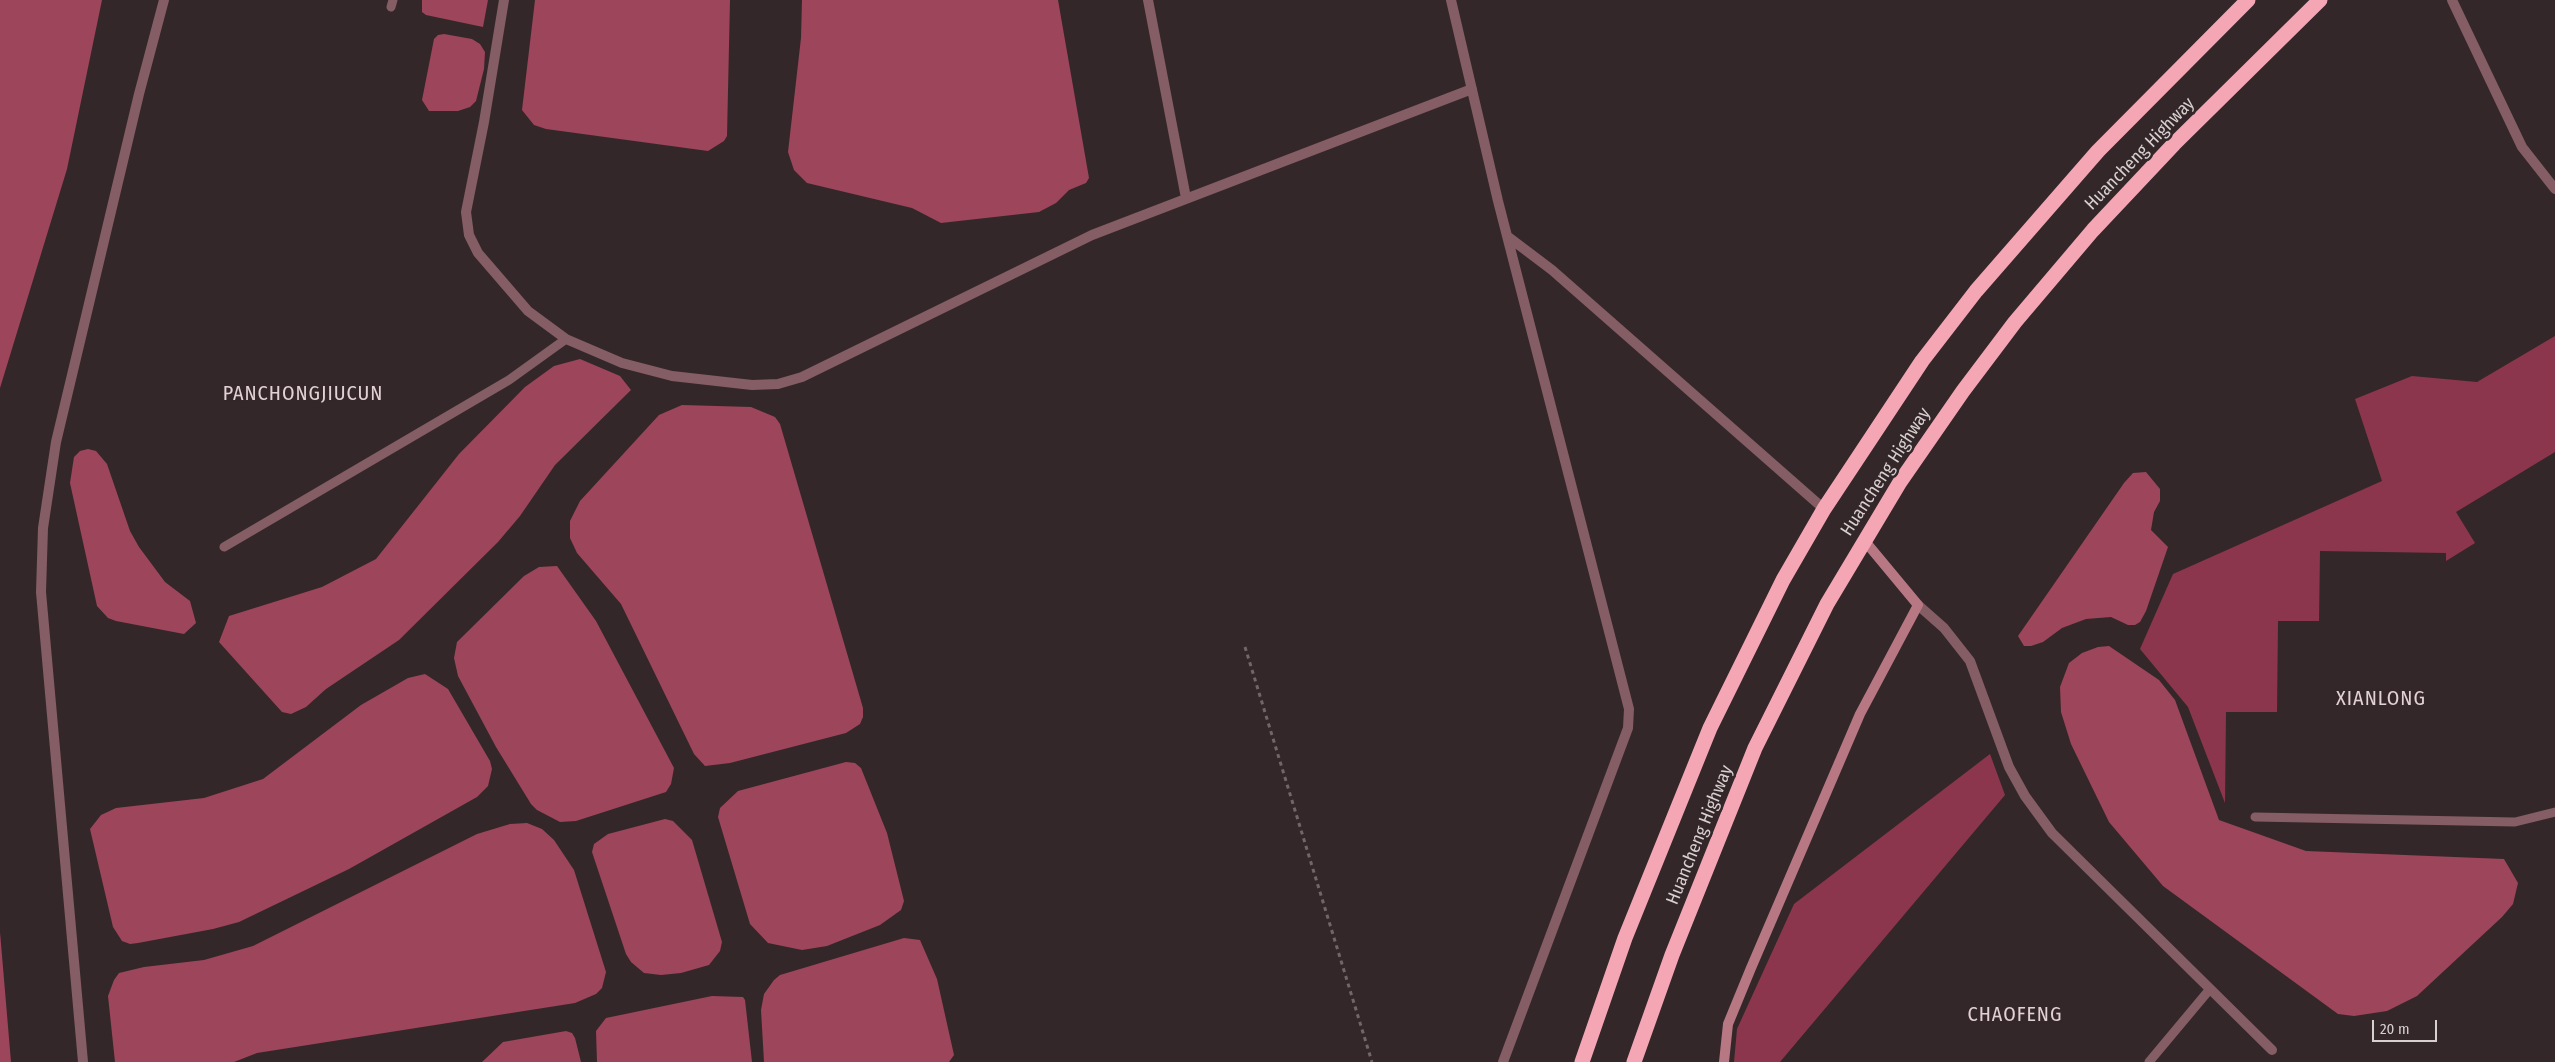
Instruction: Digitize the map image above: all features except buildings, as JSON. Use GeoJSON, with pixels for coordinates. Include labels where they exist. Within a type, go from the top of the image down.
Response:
{"type":"FeatureCollection","features":[{"type":"Feature","properties":{"kind":"highway","name":"Huancheng Highway"},"geometry":{"type":"LineString","coordinates":[[1582,1062],[1625,938],[1710,728],[1783,580],[1824,509],[1922,362],[1976,291],[2098,151],[2248,0]]}},
{"type":"Feature","properties":{"kind":"highway","name":"Huancheng Highway"},"geometry":{"type":"LineString","coordinates":[[1634,1062],[1672,956],[1755,748],[1822,613],[1864,540],[1963,390],[2021,315],[2093,230],[2154,164],[2320,0]]}},
{"type":"Feature","properties":{"kind":"street"},"geometry":{"type":"LineString","coordinates":[[83,1062],[41,592],[43,528],[56,442],[136,103],[164,0]]}},
{"type":"Feature","properties":{"kind":"street"},"geometry":{"type":"LineString","coordinates":[[504,0],[484,122],[466,212],[467,224],[478,253],[528,311],[566,339],[622,363],[672,376],[752,385],[778,384],[802,377],[1092,235],[1472,89]]}},
{"type":"Feature","properties":{"kind":"street"},"geometry":{"type":"LineString","coordinates":[[1148,0],[1186,198]]}},
{"type":"Feature","properties":{"kind":"street"},"geometry":{"type":"LineString","coordinates":[[1451,0],[1507,236],[1622,674],[1630,720],[1504,1062]]}},
{"type":"Feature","properties":{"kind":"street"},"geometry":{"type":"LineString","coordinates":[[2452,0],[2522,147],[2555,189]]}},
{"type":"Feature","properties":{"kind":"street"},"geometry":{"type":"LineString","coordinates":[[1507,236],[1552,270],[1824,509]]}},
{"type":"Feature","properties":{"kind":"street"},"geometry":{"type":"LineString","coordinates":[[1864,540],[1918,605],[1944,628],[1970,661],[2009,767],[2025,796],[2052,833],[2272,1050]]}},
{"type":"Feature","properties":{"kind":"street"},"geometry":{"type":"LineString","coordinates":[[1724,1062],[1728,1024],[1750,968],[1860,714],[1918,605]]}},
{"type":"Feature","properties":{"kind":"lane"},"geometry":{"type":"LineString","coordinates":[[224,547],[509,380],[566,339]]}},
{"type":"Feature","properties":{"kind":"lane"},"geometry":{"type":"LineString","coordinates":[[2255,817],[2515,822],[2555,812]]}},
{"type":"Feature","properties":{"kind":"lane"},"geometry":{"type":"LineString","coordinates":[[2149,1062],[2210,989]]}},
{"type":"Feature","properties":{"kind":"path"},"geometry":{"type":"LineString","coordinates":[[1245,647],[1372,1062]]}},
{"type":"Feature","properties":{"kind":"shaded area"},"geometry":{"type":"Polygon","coordinates":[[[0,0],[102,0],[67,169],[0,388],[0,0]]]}},
{"type":"Feature","properties":{"kind":"shaded area"},"geometry":{"type":"Polygon","coordinates":[[[422,0],[488,0],[483,27],[426,15],[422,12],[422,0]]]}},
{"type":"Feature","properties":{"kind":"shaded area"},"geometry":{"type":"Polygon","coordinates":[[[535,0],[730,0],[727,136],[724,141],[708,151],[546,129],[534,125],[522,110],[535,0]]]}},
{"type":"Feature","properties":{"kind":"shaded area"},"geometry":{"type":"Polygon","coordinates":[[[802,0],[1058,0],[1089,178],[1086,183],[1069,190],[1056,203],[1039,212],[941,223],[912,208],[807,183],[794,170],[788,152],[801,38],[802,0]]]}},
{"type":"Feature","properties":{"kind":"shaded area"},"geometry":{"type":"Polygon","coordinates":[[[444,34],[472,39],[480,44],[485,52],[484,69],[476,101],[470,107],[458,111],[429,111],[422,100],[434,39],[438,35],[444,34]]]}},
{"type":"Feature","properties":{"kind":"shaded area"},"geometry":{"type":"Polygon","coordinates":[[[2555,336],[2555,452],[2456,512],[2475,543],[2446,561],[2446,553],[2320,551],[2319,621],[2278,621],[2277,712],[2226,712],[2225,803],[2188,707],[2140,649],[2173,574],[2382,481],[2355,399],[2412,376],[2477,382],[2555,336]]]}},
{"type":"Feature","properties":{"kind":"shaded area"},"geometry":{"type":"Polygon","coordinates":[[[580,359],[620,376],[631,390],[555,465],[520,516],[498,542],[399,640],[326,689],[306,707],[291,714],[282,712],[219,642],[229,616],[322,587],[376,559],[459,454],[525,387],[554,366],[580,359]]]}},
{"type":"Feature","properties":{"kind":"shaded area"},"geometry":{"type":"Polygon","coordinates":[[[682,405],[751,407],[775,417],[780,424],[863,708],[863,717],[860,724],[846,733],[730,763],[705,766],[694,754],[621,604],[577,553],[570,538],[570,521],[580,501],[659,415],[682,405]]]}},
{"type":"Feature","properties":{"kind":"shaded area"},"geometry":{"type":"Polygon","coordinates":[[[88,449],[96,451],[107,464],[130,531],[139,547],[165,582],[190,601],[196,623],[184,634],[116,621],[108,618],[97,606],[70,483],[74,457],[80,451],[88,449]]]}},
{"type":"Feature","properties":{"kind":"shaded area"},"geometry":{"type":"Polygon","coordinates":[[[2146,472],[2160,489],[2160,501],[2154,512],[2151,530],[2168,547],[2146,611],[2140,622],[2135,625],[2128,625],[2111,617],[2086,619],[2062,628],[2043,642],[2024,646],[2018,636],[2124,483],[2133,473],[2146,472]]]}},
{"type":"Feature","properties":{"kind":"shaded area"},"geometry":{"type":"Polygon","coordinates":[[[557,566],[596,621],[674,768],[671,784],[666,792],[576,821],[560,822],[537,810],[531,804],[496,747],[458,676],[454,658],[457,642],[524,576],[539,567],[557,566]]]}},
{"type":"Feature","properties":{"kind":"shaded area"},"geometry":{"type":"Polygon","coordinates":[[[2109,646],[2159,680],[2175,700],[2219,820],[2306,851],[2504,859],[2518,883],[2513,904],[2502,917],[2417,996],[2387,1011],[2354,1016],[2338,1014],[2163,886],[2109,822],[2071,744],[2061,712],[2060,687],[2069,663],[2082,653],[2098,647],[2109,646]]]}},
{"type":"Feature","properties":{"kind":"shaded area"},"geometry":{"type":"Polygon","coordinates":[[[425,674],[448,689],[490,761],[492,769],[488,786],[477,797],[349,869],[239,922],[213,929],[138,943],[130,944],[122,941],[113,927],[90,829],[101,815],[116,808],[204,798],[263,779],[361,705],[408,678],[425,674]]]}},
{"type":"Feature","properties":{"kind":"shaded area"},"geometry":{"type":"Polygon","coordinates":[[[1990,754],[2005,795],[1780,1062],[1734,1062],[1737,1029],[1794,904],[1990,754]]]}},
{"type":"Feature","properties":{"kind":"shaded area"},"geometry":{"type":"Polygon","coordinates":[[[846,762],[855,763],[861,768],[887,833],[904,901],[901,910],[880,925],[827,946],[802,950],[768,943],[750,924],[718,817],[720,808],[738,791],[846,762]]]}},
{"type":"Feature","properties":{"kind":"shaded area"},"geometry":{"type":"Polygon","coordinates":[[[665,819],[673,821],[692,840],[722,942],[720,951],[709,965],[681,973],[661,975],[644,973],[631,962],[626,954],[592,852],[594,844],[608,834],[665,819]]]}},
{"type":"Feature","properties":{"kind":"shaded area"},"geometry":{"type":"Polygon","coordinates":[[[527,823],[542,829],[554,840],[574,870],[606,972],[602,988],[596,994],[575,1003],[257,1053],[234,1062],[115,1062],[108,996],[119,973],[144,967],[204,960],[253,946],[477,834],[510,824],[527,823]]]}},
{"type":"Feature","properties":{"kind":"shaded area"},"geometry":{"type":"Polygon","coordinates":[[[0,932],[11,1062],[0,1062],[0,932]]]}},
{"type":"Feature","properties":{"kind":"shaded area"},"geometry":{"type":"Polygon","coordinates":[[[904,938],[920,940],[937,979],[954,1055],[949,1062],[764,1062],[761,1010],[764,994],[774,980],[780,975],[904,938]]]}},
{"type":"Feature","properties":{"kind":"shaded area"},"geometry":{"type":"Polygon","coordinates":[[[712,996],[743,997],[745,1000],[752,1062],[597,1062],[596,1031],[606,1018],[712,996]]]}},
{"type":"Feature","properties":{"kind":"shaded area"},"geometry":{"type":"Polygon","coordinates":[[[566,1031],[572,1033],[575,1038],[581,1062],[482,1062],[503,1042],[566,1031]]]}},
{"type":"Feature","properties":{"kind":"district","name":"PANCHONGJIUCUN"},"geometry":{"type":"Point","coordinates":[303,394]}},
{"type":"Feature","properties":{"kind":"district","name":"XIANLONG"},"geometry":{"type":"Point","coordinates":[2381,699]}},
{"type":"Feature","properties":{"kind":"district","name":"CHAOFENG"},"geometry":{"type":"Point","coordinates":[2015,1015]}}]}
